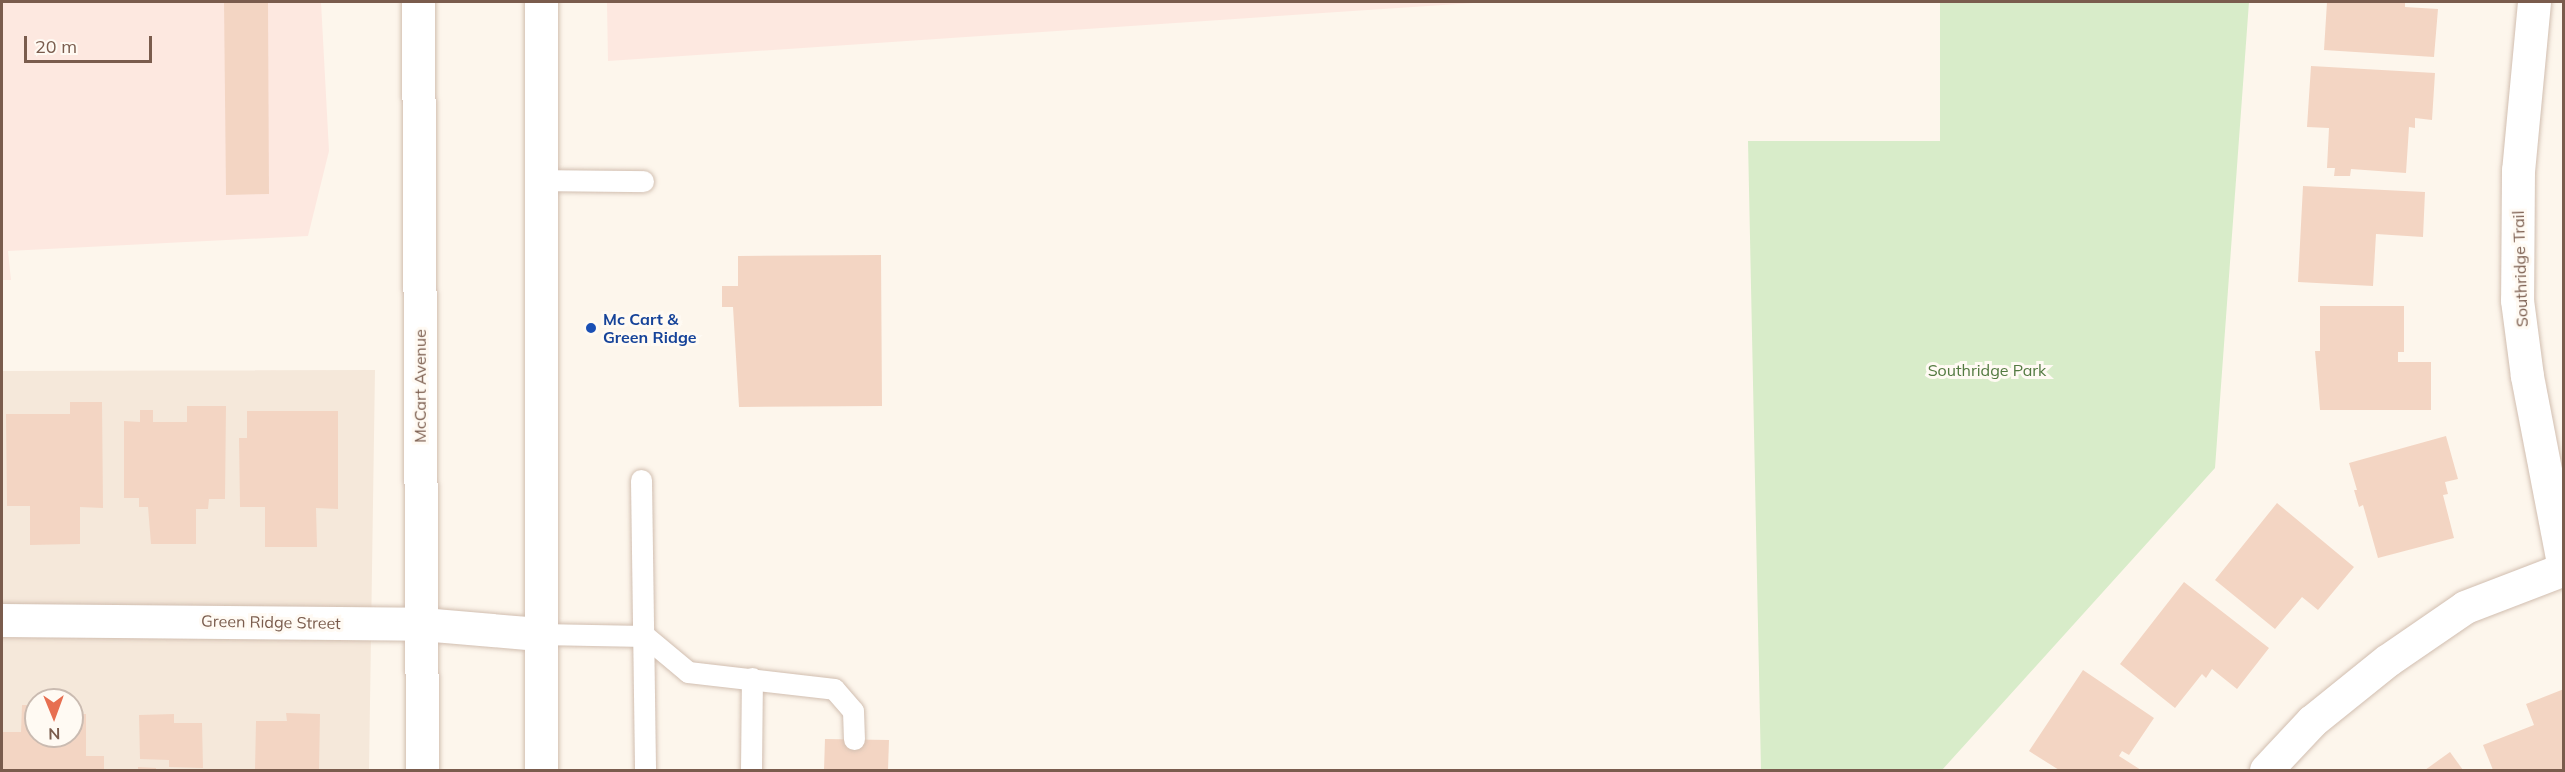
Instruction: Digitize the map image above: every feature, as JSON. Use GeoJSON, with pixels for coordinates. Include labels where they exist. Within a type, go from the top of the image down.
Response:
{"type":"FeatureCollection","features":[{"type":"Feature","properties":{"kind":"main road","name":"McCart Avenue"},"geometry":{"type":"LineString","coordinates":[[418,2],[422,771]]}},
{"type":"Feature","properties":{"kind":"main road"},"geometry":{"type":"LineString","coordinates":[[541,2],[539,634],[541,771]]}},
{"type":"Feature","properties":{"kind":"main road","name":"Southridge Trail"},"geometry":{"type":"LineString","coordinates":[[2534,2],[2518,170],[2517,300],[2527,376],[2564,569]]}},
{"type":"Feature","properties":{"kind":"main road"},"geometry":{"type":"LineString","coordinates":[[2266,771],[2313,722],[2388,660],[2465,607],[2564,569]]}},
{"type":"Feature","properties":{"kind":"main road","name":"Green Ridge Street"},"geometry":{"type":"LineString","coordinates":[[2,620],[422,624],[539,634]]}},
{"type":"Feature","properties":{"kind":"lane"},"geometry":{"type":"LineString","coordinates":[[540,180],[643,181]]}},
{"type":"Feature","properties":{"kind":"lane"},"geometry":{"type":"LineString","coordinates":[[641,480],[645,636],[645,771]]}},
{"type":"Feature","properties":{"kind":"lane"},"geometry":{"type":"LineString","coordinates":[[539,634],[645,636],[688,672],[834,689],[853,711],[855,739]]}},
{"type":"Feature","properties":{"kind":"lane"},"geometry":{"type":"LineString","coordinates":[[751,771],[752,678]]}},
{"type":"Feature","properties":{"kind":"shaded area"},"geometry":{"type":"Polygon","coordinates":[[[2,2],[321,2],[329,151],[308,236],[8,251],[11,280],[2,280],[2,2]]]}},
{"type":"Feature","properties":{"kind":"shaded area"},"geometry":{"type":"Polygon","coordinates":[[[607,2],[1488,2],[608,61],[607,2]]]}},
{"type":"Feature","properties":{"kind":"shaded area"},"geometry":{"type":"Polygon","coordinates":[[[375,370],[369,770],[2,770],[2,371],[375,370]]]}},
{"type":"Feature","properties":{"kind":"green space","name":"Southridge Park"},"geometry":{"type":"Polygon","coordinates":[[[1940,2],[2249,2],[2215,468],[1942,770],[1761,770],[1748,141],[1940,141],[1940,2]]]}},
{"type":"Feature","properties":{"kind":"building"},"geometry":{"type":"Polygon","coordinates":[[[224,2],[268,2],[269,194],[226,195],[224,2]]]}},
{"type":"Feature","properties":{"kind":"building"},"geometry":{"type":"Polygon","coordinates":[[[2327,2],[2405,2],[2405,7],[2438,9],[2434,57],[2324,50],[2327,2]]]}},
{"type":"Feature","properties":{"kind":"building"},"geometry":{"type":"Polygon","coordinates":[[[2311,66],[2435,73],[2432,120],[2415,118],[2415,128],[2409,127],[2406,173],[2351,169],[2350,176],[2334,176],[2335,168],[2327,168],[2329,128],[2307,127],[2311,66]]]}},
{"type":"Feature","properties":{"kind":"building"},"geometry":{"type":"Polygon","coordinates":[[[2303,186],[2425,192],[2423,237],[2376,234],[2373,286],[2298,282],[2303,186]]]}},
{"type":"Feature","properties":{"kind":"building"},"geometry":{"type":"Polygon","coordinates":[[[881,255],[882,406],[739,407],[733,307],[722,307],[722,286],[738,286],[738,256],[881,255]]]}},
{"type":"Feature","properties":{"kind":"building"},"geometry":{"type":"Polygon","coordinates":[[[2320,306],[2404,306],[2404,352],[2398,352],[2398,362],[2431,362],[2431,410],[2320,410],[2315,351],[2320,351],[2320,306]]]}},
{"type":"Feature","properties":{"kind":"building"},"geometry":{"type":"Polygon","coordinates":[[[70,402],[102,402],[103,508],[80,507],[80,544],[30,545],[30,506],[7,506],[6,414],[70,414],[70,402]]]}},
{"type":"Feature","properties":{"kind":"building"},"geometry":{"type":"Polygon","coordinates":[[[187,406],[226,406],[225,499],[209,499],[208,509],[196,509],[196,544],[151,544],[148,507],[139,507],[139,498],[124,498],[124,421],[140,422],[140,410],[153,410],[153,422],[187,422],[187,406]]]}},
{"type":"Feature","properties":{"kind":"building"},"geometry":{"type":"Polygon","coordinates":[[[247,411],[338,411],[338,509],[316,508],[317,547],[265,547],[265,507],[240,507],[239,438],[247,438],[247,411]]]}},
{"type":"Feature","properties":{"kind":"building"},"geometry":{"type":"Polygon","coordinates":[[[2446,436],[2458,479],[2445,482],[2448,494],[2443,495],[2454,538],[2378,558],[2363,505],[2359,507],[2354,490],[2357,490],[2349,463],[2446,436]]]}},
{"type":"Feature","properties":{"kind":"building"},"geometry":{"type":"Polygon","coordinates":[[[2277,503],[2354,567],[2318,610],[2302,597],[2275,629],[2215,580],[2277,503]]]}},
{"type":"Feature","properties":{"kind":"building"},"geometry":{"type":"Polygon","coordinates":[[[2184,582],[2269,648],[2237,689],[2212,669],[2206,678],[2202,674],[2175,708],[2120,664],[2184,582]]]}},
{"type":"Feature","properties":{"kind":"building"},"geometry":{"type":"Polygon","coordinates":[[[2083,670],[2154,718],[2129,755],[2122,751],[2119,756],[2141,770],[2059,770],[2029,751],[2083,670]]]}},
{"type":"Feature","properties":{"kind":"building"},"geometry":{"type":"Polygon","coordinates":[[[2564,689],[2564,770],[2493,770],[2483,745],[2534,725],[2526,704],[2564,689]]]}},
{"type":"Feature","properties":{"kind":"building"},"geometry":{"type":"Polygon","coordinates":[[[22,705],[24,705],[24,748],[84,748],[84,714],[86,714],[86,756],[104,756],[104,770],[2,770],[2,732],[21,732],[22,705]]]}},
{"type":"Feature","properties":{"kind":"building"},"geometry":{"type":"Polygon","coordinates":[[[286,713],[320,714],[319,770],[255,770],[256,721],[287,721],[286,713]]]}},
{"type":"Feature","properties":{"kind":"building"},"geometry":{"type":"Polygon","coordinates":[[[174,714],[174,723],[202,723],[203,768],[169,767],[169,760],[140,759],[139,715],[174,714]]]}},
{"type":"Feature","properties":{"kind":"building"},"geometry":{"type":"Polygon","coordinates":[[[825,739],[889,740],[888,770],[824,770],[825,739]]]}},
{"type":"Feature","properties":{"kind":"building"},"geometry":{"type":"Polygon","coordinates":[[[2450,752],[2463,770],[2425,770],[2450,752]]]}},
{"type":"Feature","properties":{"kind":"building"},"geometry":{"type":"Polygon","coordinates":[[[138,767],[156,768],[156,770],[138,770],[138,767]]]}},
{"type":"Feature","properties":{"kind":"place","name":"Mc Cart & Green Ridge"},"geometry":{"type":"Point","coordinates":[591,328]}}]}
